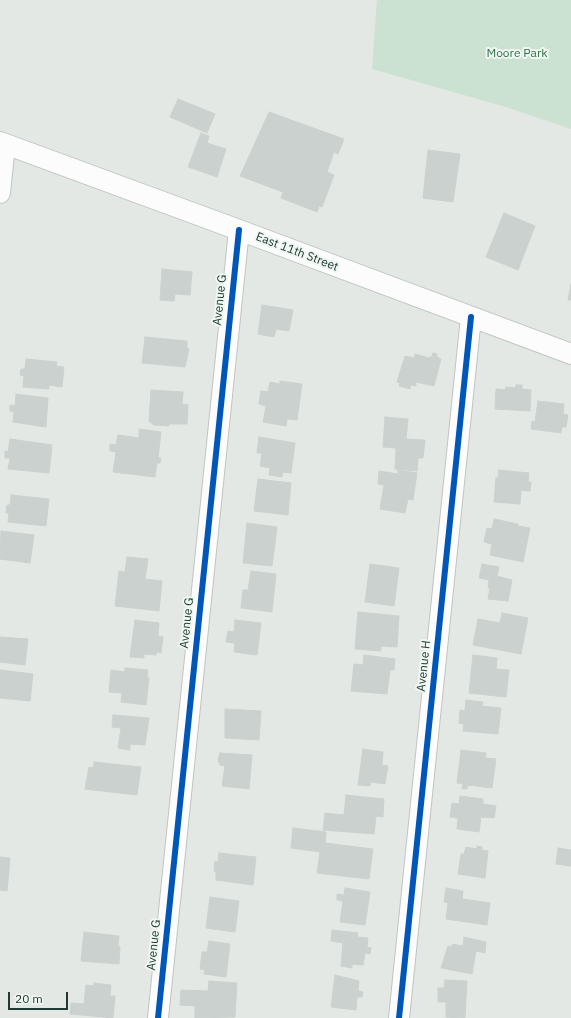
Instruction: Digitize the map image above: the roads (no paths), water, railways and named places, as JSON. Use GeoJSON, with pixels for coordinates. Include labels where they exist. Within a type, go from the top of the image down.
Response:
{"type":"FeatureCollection","features":[{"type":"Feature","properties":{"kind":"street"},"geometry":{"type":"LineString","coordinates":[[0,193],[2,143]]}},
{"type":"Feature","properties":{"kind":"street","name":"East 11th Street"},"geometry":{"type":"LineString","coordinates":[[2,143],[571,354]]}},
{"type":"Feature","properties":{"kind":"street","name":"Avenue G"},"geometry":{"type":"LineString","coordinates":[[158,1018],[239,230]]}},
{"type":"Feature","properties":{"kind":"street","name":"Avenue H"},"geometry":{"type":"LineString","coordinates":[[399,1018],[471,317]]}},
{"type":"Feature","properties":{"kind":"park label","name":"Moore Park"},"geometry":{"type":"Point","coordinates":[517,54]}}]}
